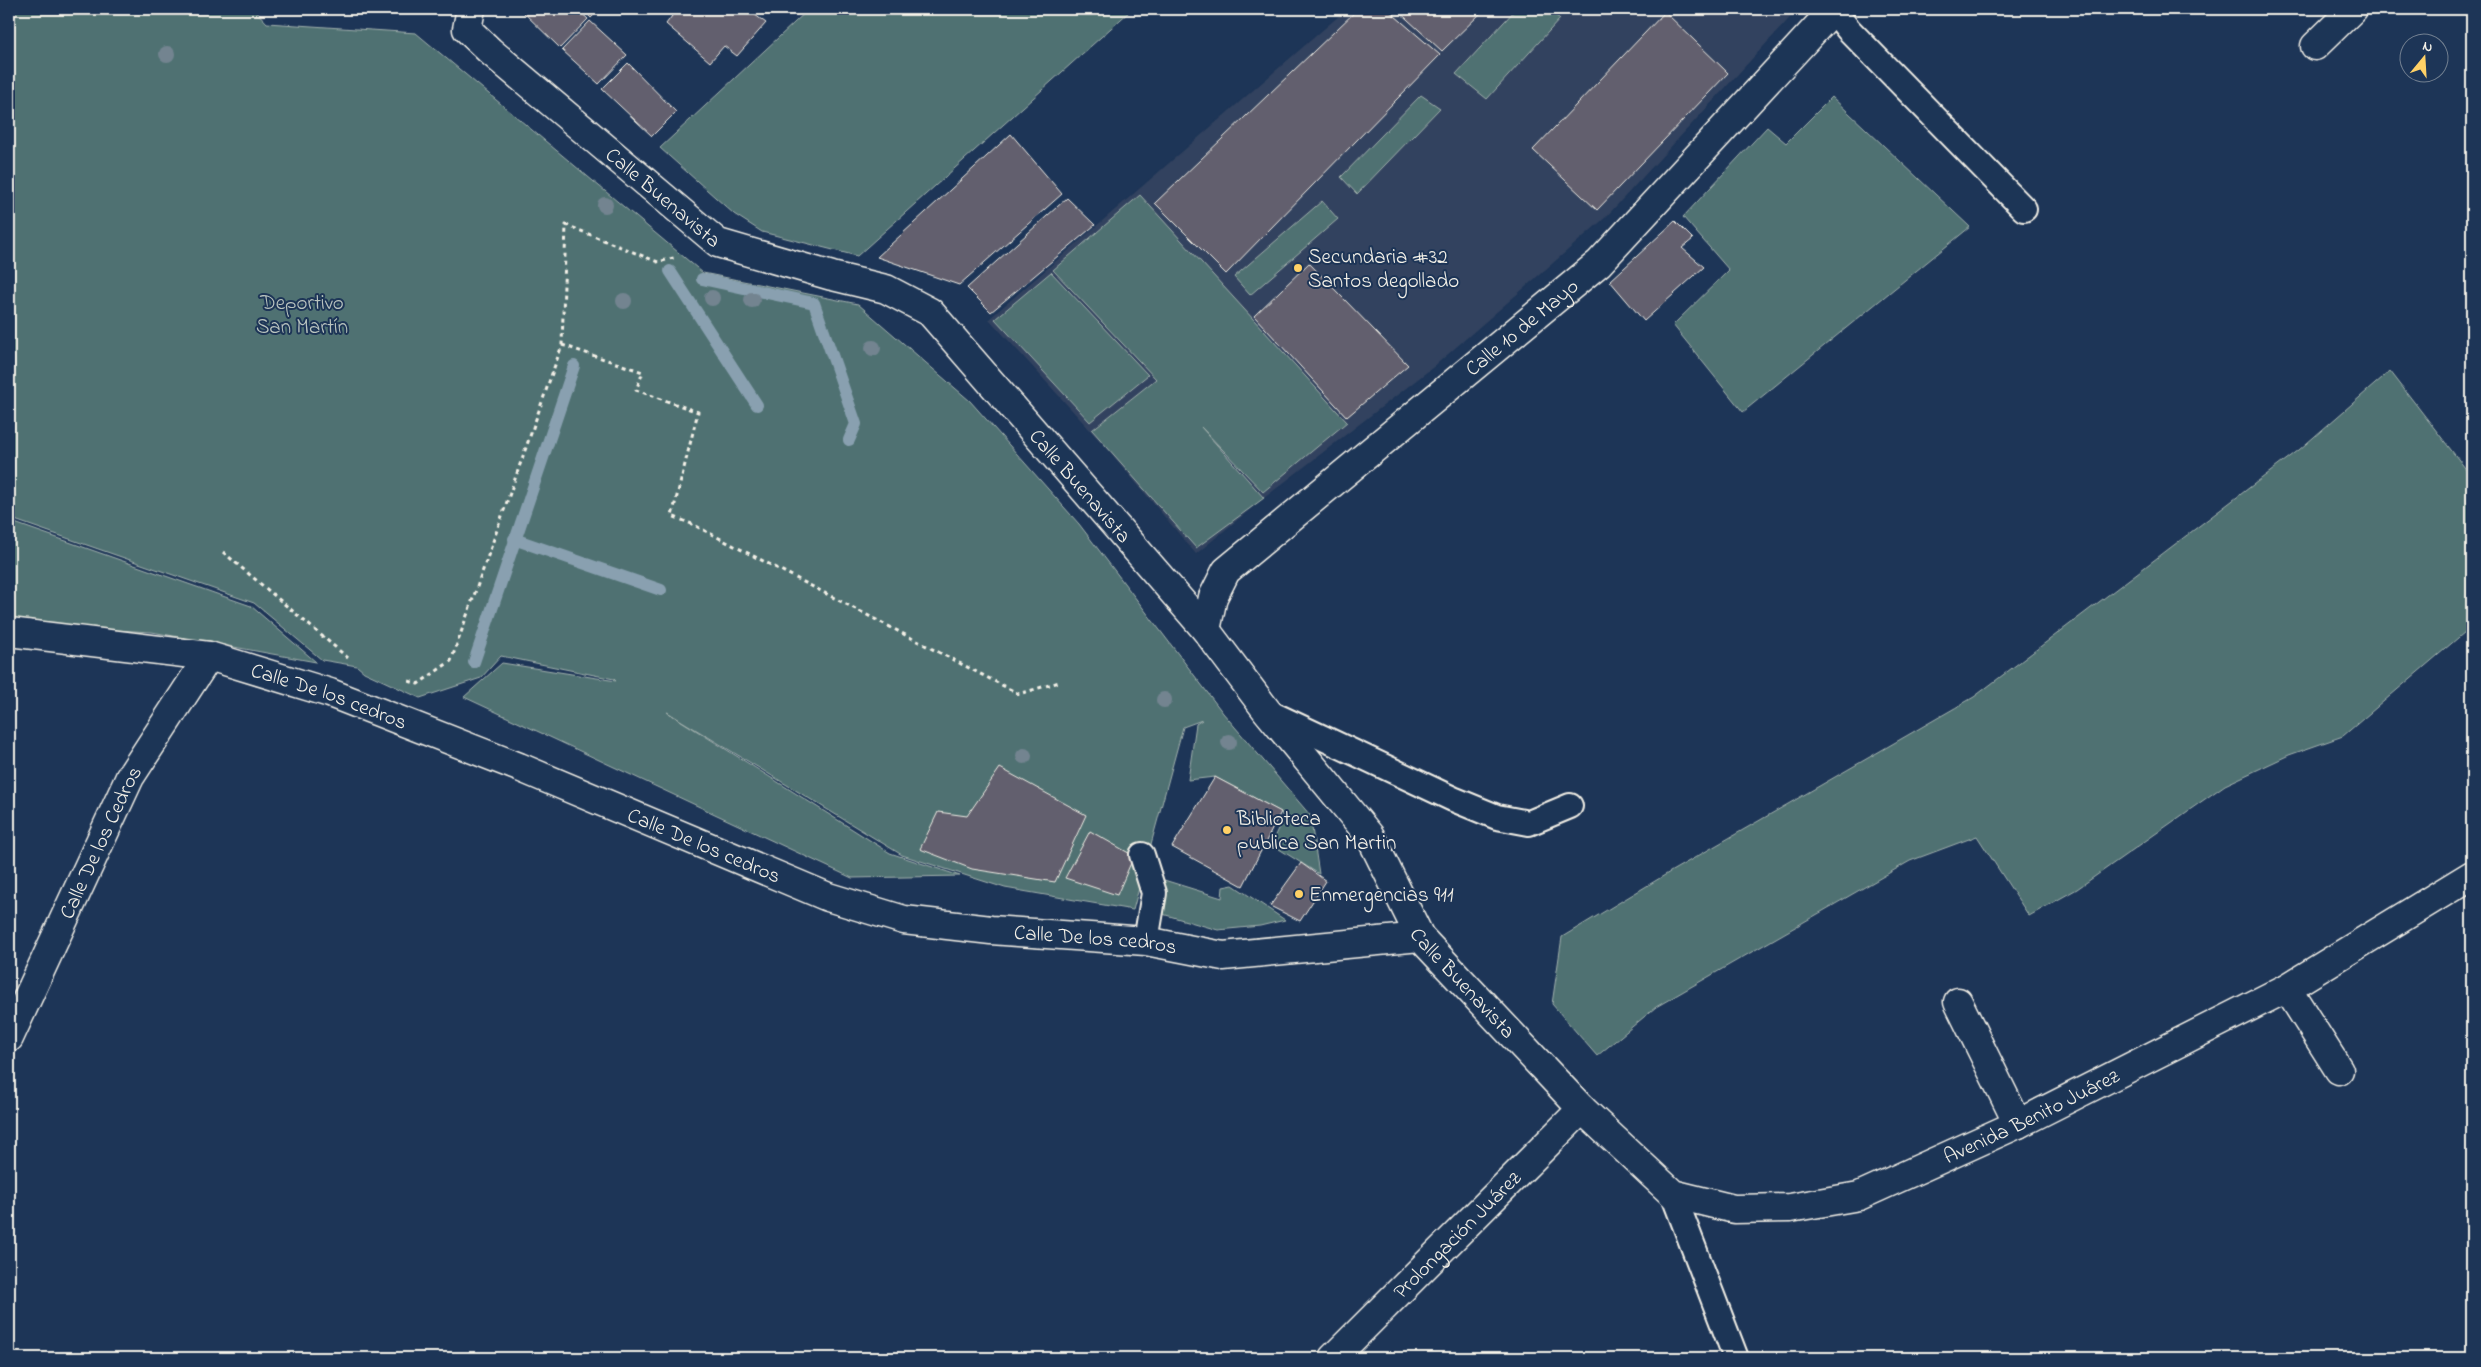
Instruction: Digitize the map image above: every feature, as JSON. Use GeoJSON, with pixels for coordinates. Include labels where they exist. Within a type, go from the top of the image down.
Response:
{"type":"FeatureCollection","features":[{"type":"Feature","properties":{"kind":"street","name":"Calle Buenavista"},"geometry":{"type":"LineString","coordinates":[[471,9],[467,30],[718,243],[832,276],[886,289],[930,312],[1206,630],[1267,711],[1370,836],[1420,937],[1582,1109]]}},
{"type":"Feature","properties":{"kind":"street","name":"Calle 10 de Mayo"},"geometry":{"type":"LineString","coordinates":[[1206,630],[1213,598],[1226,571],[1599,263],[1833,9]]}},
{"type":"Feature","properties":{"kind":"street"},"geometry":{"type":"LineString","coordinates":[[2315,46],[2352,9]]}},
{"type":"Feature","properties":{"kind":"street","name":"Calle De los cedros"},"geometry":{"type":"LineString","coordinates":[[9,632],[209,656],[330,694],[425,730],[828,897],[904,920],[991,930],[1146,941],[1223,956],[1420,937]]}},
{"type":"Feature","properties":{"kind":"street","name":"Calle De los Cedros"},"geometry":{"type":"LineString","coordinates":[[9,1038],[130,777],[209,656]]}},
{"type":"Feature","properties":{"kind":"street","name":"Avenida Benito Juárez"},"geometry":{"type":"LineString","coordinates":[[1582,1109],[1673,1194],[1734,1209],[1790,1208],[1859,1196],[2018,1124],[2286,988],[2472,876]]}},
{"type":"Feature","properties":{"kind":"street"},"geometry":{"type":"LineString","coordinates":[[2286,988],[2339,1070]]}},
{"type":"Feature","properties":{"kind":"street"},"geometry":{"type":"LineString","coordinates":[[1958,1002],[2018,1124]]}},
{"type":"Feature","properties":{"kind":"street","name":"Prolongación Juárez"},"geometry":{"type":"LineString","coordinates":[[1333,1358],[1582,1109]]}},
{"type":"Feature","properties":{"kind":"lane"},"geometry":{"type":"LineString","coordinates":[[1833,9],[1848,29],[2024,209]]}},
{"type":"Feature","properties":{"kind":"lane"},"geometry":{"type":"LineString","coordinates":[[1267,711],[1453,799],[1498,817],[1529,824],[1570,806]]}},
{"type":"Feature","properties":{"kind":"lane"},"geometry":{"type":"LineString","coordinates":[[1142,855],[1154,893],[1146,941]]}},
{"type":"Feature","properties":{"kind":"lane"},"geometry":{"type":"LineString","coordinates":[[1673,1194],[1736,1358]]}},
{"type":"Feature","properties":{"kind":"path"},"geometry":{"type":"LineString","coordinates":[[400,679],[418,684],[452,661],[562,345],[566,225],[658,262],[682,255]]}},
{"type":"Feature","properties":{"kind":"path"},"geometry":{"type":"LineString","coordinates":[[562,345],[644,372],[636,390],[698,412],[672,516],[692,524],[1020,694],[1059,682]]}},
{"type":"Feature","properties":{"kind":"path"},"geometry":{"type":"LineString","coordinates":[[223,552],[349,659]]}},
{"type":"Feature","properties":{"kind":"shaded area","name":"Secundaria #32 Santos degollado"},"geometry":{"type":"Polygon","coordinates":[[[1347,9],[1798,9],[1606,217],[1432,368],[1264,498],[1196,554],[1110,452],[989,319],[1347,9]]]}},
{"type":"Feature","properties":{"kind":"green space","name":"Deportivo San Martín"},"geometry":{"type":"Polygon","coordinates":[[[9,9],[254,9],[267,23],[416,33],[703,273],[858,304],[970,401],[1079,524],[1223,713],[1310,815],[1319,874],[1271,844],[1283,818],[1281,812],[1215,777],[1188,780],[1196,724],[1202,720],[1183,727],[1133,910],[1005,888],[902,855],[667,712],[890,853],[960,876],[852,878],[464,697],[502,663],[616,681],[614,679],[501,656],[481,678],[420,698],[364,672],[357,666],[322,660],[254,603],[9,518],[9,9]]]}},
{"type":"Feature","properties":{"kind":"green space"},"geometry":{"type":"Polygon","coordinates":[[[809,9],[1128,9],[1130,11],[857,256],[762,232],[734,214],[660,148],[809,9]]]}},
{"type":"Feature","properties":{"kind":"green space"},"geometry":{"type":"Polygon","coordinates":[[[1516,9],[1548,9],[1560,19],[1487,99],[1456,74],[1516,9]]]}},
{"type":"Feature","properties":{"kind":"green space"},"geometry":{"type":"Polygon","coordinates":[[[1421,95],[1440,108],[1357,194],[1341,177],[1421,95]]]}},
{"type":"Feature","properties":{"kind":"green space"},"geometry":{"type":"Polygon","coordinates":[[[1832,97],[1970,227],[1743,412],[1673,325],[1729,270],[1683,217],[1767,127],[1786,143],[1832,97]]]}},
{"type":"Feature","properties":{"kind":"green space"},"geometry":{"type":"Polygon","coordinates":[[[1140,195],[1347,422],[1263,492],[1201,427],[1264,498],[1196,548],[1092,430],[1156,379],[1053,270],[1140,195]]]}},
{"type":"Feature","properties":{"kind":"green space"},"geometry":{"type":"Polygon","coordinates":[[[1322,201],[1338,219],[1250,295],[1234,277],[1322,201]]]}},
{"type":"Feature","properties":{"kind":"green space"},"geometry":{"type":"Polygon","coordinates":[[[1051,272],[1148,375],[1090,422],[995,319],[1051,272]]]}},
{"type":"Feature","properties":{"kind":"green space"},"geometry":{"type":"Polygon","coordinates":[[[2390,371],[2472,477],[2472,626],[2343,736],[2289,755],[2225,785],[2077,889],[2029,916],[1977,836],[1910,861],[1656,1007],[1597,1056],[1552,1004],[1562,937],[1670,872],[1974,697],[2299,450],[2390,371]]]}},
{"type":"Feature","properties":{"kind":"green space"},"geometry":{"type":"Polygon","coordinates":[[[9,521],[251,606],[316,662],[152,632],[9,624],[9,521]]]}},
{"type":"Feature","properties":{"kind":"green space"},"geometry":{"type":"Polygon","coordinates":[[[1164,880],[1222,898],[1223,887],[1233,885],[1285,920],[1260,926],[1218,930],[1159,913],[1164,880]]]}},
{"type":"Feature","properties":{"kind":"building"},"geometry":{"type":"Polygon","coordinates":[[[520,9],[577,9],[588,19],[560,48],[520,9]]]}},
{"type":"Feature","properties":{"kind":"building"},"geometry":{"type":"Polygon","coordinates":[[[582,9],[600,9],[591,18],[582,9]]]}},
{"type":"Feature","properties":{"kind":"building"},"geometry":{"type":"Polygon","coordinates":[[[668,9],[747,9],[766,23],[737,56],[724,46],[710,62],[666,24],[672,16],[668,9]]]}},
{"type":"Feature","properties":{"kind":"building"},"geometry":{"type":"Polygon","coordinates":[[[1358,9],[1387,9],[1440,55],[1226,274],[1155,203],[1358,9]]]}},
{"type":"Feature","properties":{"kind":"building"},"geometry":{"type":"Polygon","coordinates":[[[1396,9],[1485,9],[1442,51],[1396,9]]]}},
{"type":"Feature","properties":{"kind":"building"},"geometry":{"type":"Polygon","coordinates":[[[1665,12],[1728,73],[1597,210],[1533,150],[1665,12]]]}},
{"type":"Feature","properties":{"kind":"building"},"geometry":{"type":"Polygon","coordinates":[[[590,21],[627,55],[599,84],[562,50],[590,21]]]}},
{"type":"Feature","properties":{"kind":"building"},"geometry":{"type":"Polygon","coordinates":[[[628,63],[676,112],[652,136],[602,89],[628,63]]]}},
{"type":"Feature","properties":{"kind":"building"},"geometry":{"type":"Polygon","coordinates":[[[1011,134],[1062,194],[959,285],[877,257],[1011,134]]]}},
{"type":"Feature","properties":{"kind":"building"},"geometry":{"type":"Polygon","coordinates":[[[1067,198],[1095,225],[991,312],[967,288],[1067,198]]]}},
{"type":"Feature","properties":{"kind":"building"},"geometry":{"type":"Polygon","coordinates":[[[1675,221],[1693,239],[1682,248],[1704,267],[1644,321],[1610,281],[1675,221]]]}},
{"type":"Feature","properties":{"kind":"building"},"geometry":{"type":"Polygon","coordinates":[[[1309,263],[1408,365],[1347,417],[1254,316],[1309,263]]]}},
{"type":"Feature","properties":{"kind":"building"},"geometry":{"type":"Polygon","coordinates":[[[1000,768],[1086,815],[1055,882],[972,869],[920,849],[938,812],[967,816],[1000,768]]]}},
{"type":"Feature","properties":{"kind":"building","name":"Biblioteca publica San Martin"},"geometry":{"type":"Polygon","coordinates":[[[1215,777],[1281,812],[1243,886],[1172,847],[1215,777]]]}},
{"type":"Feature","properties":{"kind":"building"},"geometry":{"type":"Polygon","coordinates":[[[1090,831],[1134,856],[1117,895],[1065,878],[1090,831]]]}},
{"type":"Feature","properties":{"kind":"building","name":"Enmergencias 911"},"geometry":{"type":"Polygon","coordinates":[[[1301,863],[1326,881],[1300,921],[1270,906],[1301,863]]]}},
{"type":"Feature","properties":{"kind":"waterway"},"geometry":{"type":"LineString","coordinates":[[670,271],[757,405]]}},
{"type":"Feature","properties":{"kind":"waterway"},"geometry":{"type":"LineString","coordinates":[[702,279],[814,303],[856,424],[849,440]]}},
{"type":"Feature","properties":{"kind":"waterway"},"geometry":{"type":"LineString","coordinates":[[474,662],[574,366]]}},
{"type":"Feature","properties":{"kind":"waterway"},"geometry":{"type":"LineString","coordinates":[[514,539],[661,590]]}},
{"type":"Feature","properties":{"kind":"place","name":"Secundaria #32 Santos degollado"},"geometry":{"type":"Point","coordinates":[1298,268]}},
{"type":"Feature","properties":{"kind":"place","name":"Biblioteca publica San Martin"},"geometry":{"type":"Point","coordinates":[1227,830]}},
{"type":"Feature","properties":{"kind":"place","name":"Enmergencias 911"},"geometry":{"type":"Point","coordinates":[1299,894]}}]}
